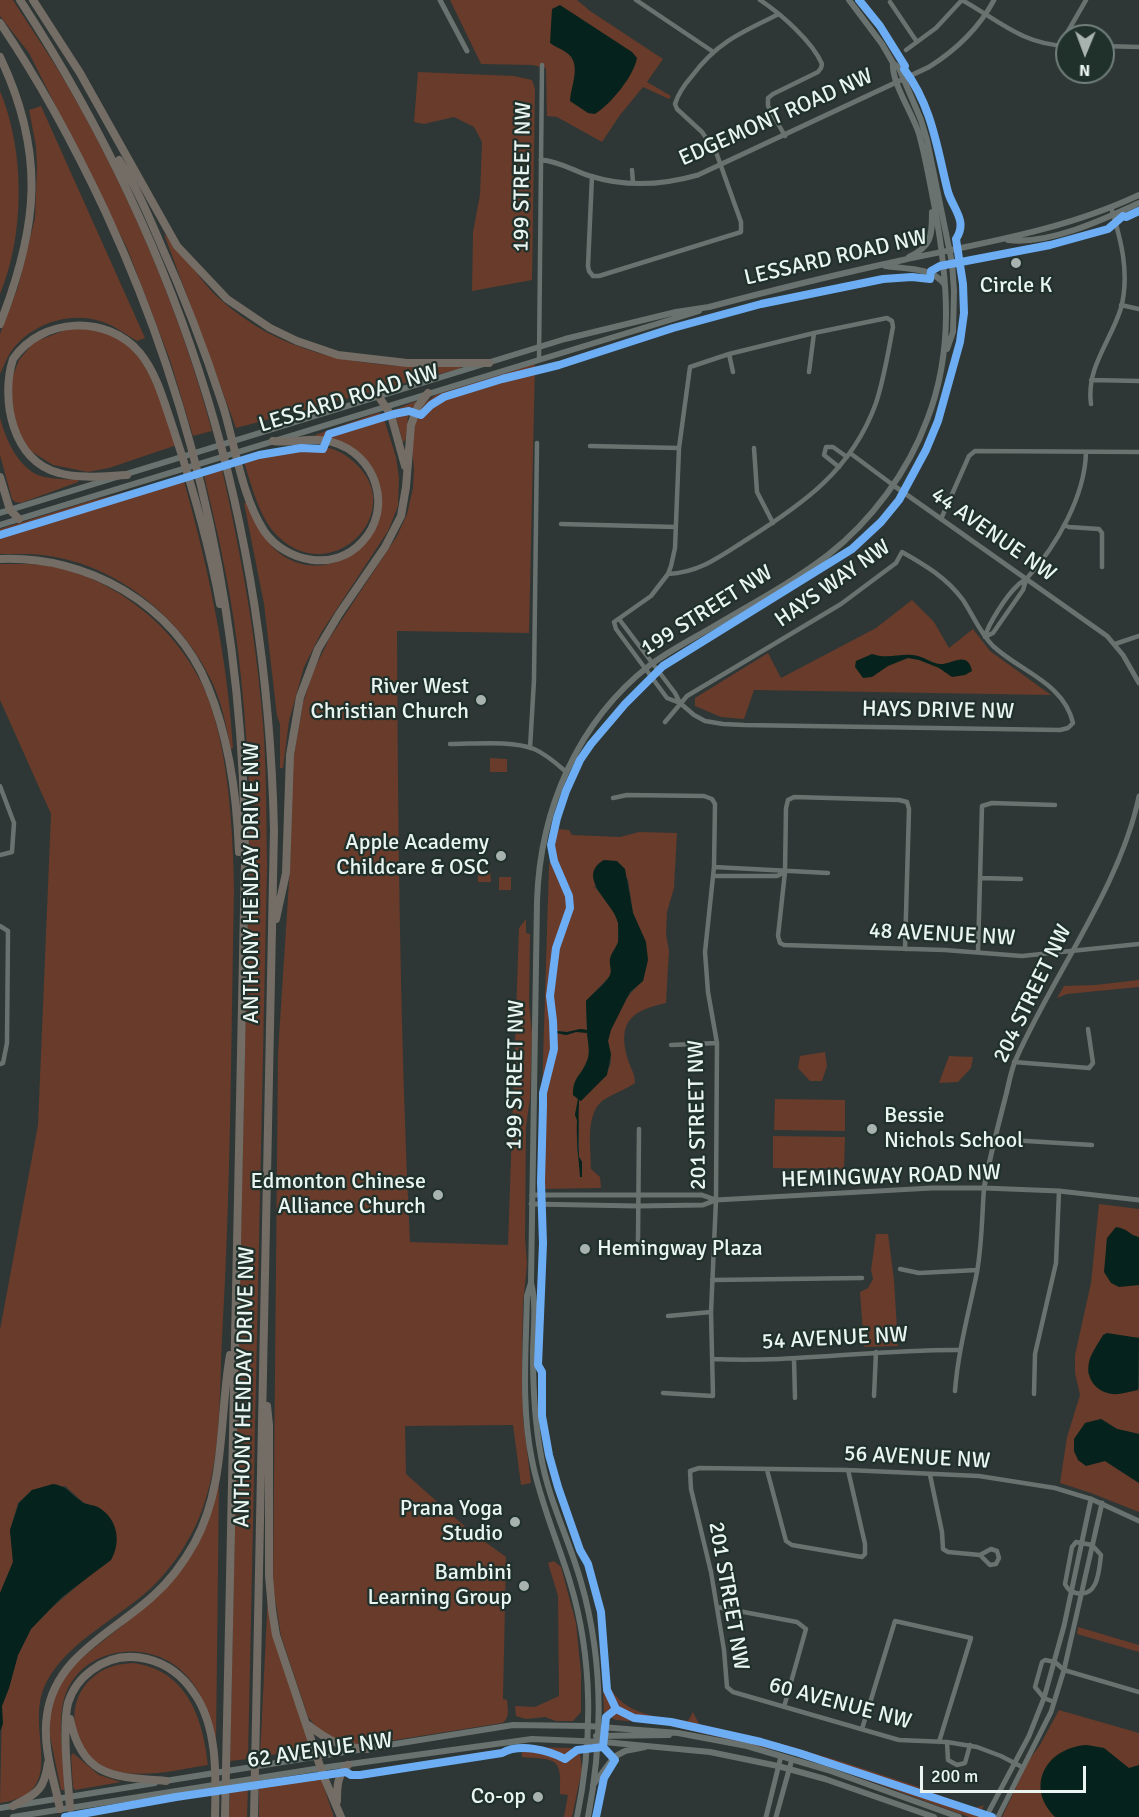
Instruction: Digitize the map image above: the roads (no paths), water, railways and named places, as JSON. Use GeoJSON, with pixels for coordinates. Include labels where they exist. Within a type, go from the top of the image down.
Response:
{"type":"FeatureCollection","features":[{"type":"Feature","properties":{"kind":"highway","name":"ANTHONY HENDAY DRIVE NW"},"geometry":{"type":"LineString","coordinates":[[20,0],[95,126],[142,222],[180,314],[211,408],[241,526],[261,644],[270,735],[274,830],[254,1817]]}},
{"type":"Feature","properties":{"kind":"highway"},"geometry":{"type":"LineString","coordinates":[[33,0],[80,73],[177,246],[227,299],[270,328],[297,341],[338,355],[407,363],[489,363]]}},
{"type":"Feature","properties":{"kind":"highway","name":"ANTHONY HENDAY DRIVE NW"},"geometry":{"type":"LineString","coordinates":[[0,24],[62,125],[90,179],[123,251],[155,330],[185,424],[210,522],[235,668],[241,730],[244,806],[244,911],[225,1817]]}},
{"type":"Feature","properties":{"kind":"highway"},"geometry":{"type":"LineString","coordinates":[[0,57],[14,90],[24,123],[32,174],[30,224],[26,248],[14,289],[0,324]]}},
{"type":"Feature","properties":{"kind":"highway"},"geometry":{"type":"LineString","coordinates":[[95,126],[121,164],[148,216],[179,285],[223,408],[248,494],[265,532],[277,545],[292,555],[305,559],[325,560],[351,553],[368,535],[377,516],[379,499],[374,476],[368,467],[357,455],[333,442],[273,441]]}},
{"type":"Feature","properties":{"kind":"highway"},"geometry":{"type":"LineString","coordinates":[[127,475],[84,477],[57,473],[43,468],[29,458],[19,446],[11,435],[7,423],[4,391],[12,361],[27,344],[52,329],[80,324],[117,334],[138,352],[148,365],[168,412],[196,502],[235,668]]}},
{"type":"Feature","properties":{"kind":"highway"},"geometry":{"type":"LineString","coordinates":[[272,940],[286,873],[290,755],[300,697],[318,649],[394,529],[403,508],[411,425],[414,414],[428,393]]}},
{"type":"Feature","properties":{"kind":"highway"},"geometry":{"type":"LineString","coordinates":[[380,397],[387,406],[400,444],[406,487]]}},
{"type":"Feature","properties":{"kind":"highway"},"geometry":{"type":"LineString","coordinates":[[0,477],[10,510],[19,519]]}},
{"type":"Feature","properties":{"kind":"highway"},"geometry":{"type":"LineString","coordinates":[[0,559],[48,561],[76,568],[109,581],[147,607],[181,641],[208,685],[218,713],[228,755],[236,807],[244,911]]}},
{"type":"Feature","properties":{"kind":"highway"},"geometry":{"type":"LineString","coordinates":[[13,1806],[39,1791],[45,1780],[48,1756],[47,1715],[53,1691],[60,1676],[78,1655],[128,1617],[168,1581],[195,1542],[215,1489],[226,1380],[235,1331]]}},
{"type":"Feature","properties":{"kind":"highway"},"geometry":{"type":"LineString","coordinates":[[263,1376],[269,1425],[269,1576],[272,1610],[279,1644],[317,1757],[341,1817]]}},
{"type":"Feature","properties":{"kind":"highway"},"geometry":{"type":"LineString","coordinates":[[70,1808],[66,1735],[68,1704],[74,1689],[85,1675],[100,1664],[116,1658],[146,1658],[170,1669],[194,1692],[209,1726],[216,1817]]}},
{"type":"Feature","properties":{"kind":"highway"},"geometry":{"type":"LineString","coordinates":[[68,1704],[74,1736],[82,1754],[93,1763],[108,1774],[126,1779],[166,1781]]}},
{"type":"Feature","properties":{"kind":"highway"},"geometry":{"type":"LineString","coordinates":[[307,1724],[330,1742],[350,1748],[367,1749]]}},
{"type":"Feature","properties":{"kind":"highway"},"geometry":{"type":"LineString","coordinates":[[48,1756],[60,1809]]}},
{"type":"Feature","properties":{"kind":"highway"},"geometry":{"type":"LineString","coordinates":[[337,1804],[337,1783],[340,1773],[348,1765]]}},
{"type":"Feature","properties":{"kind":"main road","name":"199 STREET NW"},"geometry":{"type":"LineString","coordinates":[[849,0],[882,44],[893,63],[892,71],[900,80],[921,120],[927,140],[946,252],[945,355]]}},
{"type":"Feature","properties":{"kind":"main road","name":"199 STREET NW"},"geometry":{"type":"LineString","coordinates":[[588,1817],[598,1739],[597,1661],[588,1607],[579,1573],[544,1472],[536,1422],[533,1355],[534,1296],[531,1283],[531,1204],[537,895],[544,838],[549,814],[577,748],[608,707],[652,663],[790,581],[849,537],[893,485],[928,419],[952,332],[953,282],[918,130],[900,80]]}},
{"type":"Feature","properties":{"kind":"main road"},"geometry":{"type":"LineString","coordinates":[[901,261],[921,251],[928,244],[932,226],[932,193]]}},
{"type":"Feature","properties":{"kind":"main road","name":"LESSARD ROAD NW"},"geometry":{"type":"LineString","coordinates":[[0,513],[539,347],[623,324],[709,307],[882,265],[1007,240],[1075,220],[1139,195]]}},
{"type":"Feature","properties":{"kind":"main road","name":"LESSARD ROAD NW"},"geometry":{"type":"LineString","coordinates":[[1007,240],[1022,242],[1049,236],[1113,215],[1139,203]]}},
{"type":"Feature","properties":{"kind":"main road"},"geometry":{"type":"LineString","coordinates":[[882,265],[930,273],[940,279],[946,288]]}},
{"type":"Feature","properties":{"kind":"main road","name":"LESSARD ROAD NW"},"geometry":{"type":"LineString","coordinates":[[0,525],[428,393],[690,316],[709,307]]}},
{"type":"Feature","properties":{"kind":"main road","name":"199 STREET NW"},"geometry":{"type":"LineString","coordinates":[[531,1283],[527,1296],[526,1405],[529,1442],[534,1473],[571,1584],[586,1662],[588,1726],[583,1784],[577,1817]]}},
{"type":"Feature","properties":{"kind":"main road","name":"62 AVENUE NW"},"geometry":{"type":"LineString","coordinates":[[0,1808],[513,1725],[598,1726]]}},
{"type":"Feature","properties":{"kind":"main road"},"geometry":{"type":"LineString","coordinates":[[598,1726],[678,1733],[747,1746],[828,1770],[959,1817]]}},
{"type":"Feature","properties":{"kind":"main road"},"geometry":{"type":"LineString","coordinates":[[587,1741],[678,1733]]}},
{"type":"Feature","properties":{"kind":"main road"},"geometry":{"type":"LineString","coordinates":[[598,1739],[710,1752],[778,1766],[889,1800],[934,1817]]}},
{"type":"Feature","properties":{"kind":"main road","name":"62 AVENUE NW"},"geometry":{"type":"LineString","coordinates":[[13,1817],[285,1773],[516,1740],[587,1741]]}},
{"type":"Feature","properties":{"kind":"main road"},"geometry":{"type":"LineString","coordinates":[[593,1785],[606,1766],[618,1755],[652,1745]]}},
{"type":"Feature","properties":{"kind":"street"},"geometry":{"type":"LineString","coordinates":[[440,0],[466,51]]}},
{"type":"Feature","properties":{"kind":"street"},"geometry":{"type":"LineString","coordinates":[[636,0],[712,51]]}},
{"type":"Feature","properties":{"kind":"street"},"geometry":{"type":"LineString","coordinates":[[760,0],[779,14],[805,41],[822,64],[818,72],[768,98],[768,106],[785,136]]}},
{"type":"Feature","properties":{"kind":"street"},"geometry":{"type":"LineString","coordinates":[[906,50],[936,28],[962,0],[1028,39],[1055,45]]}},
{"type":"Feature","properties":{"kind":"street","name":"EDGEMONT ROAD NW"},"geometry":{"type":"LineString","coordinates":[[541,160],[555,161],[592,176],[633,183],[657,183],[685,179],[785,136],[929,67],[951,52],[969,35],[987,14],[994,0]]}},
{"type":"Feature","properties":{"kind":"street"},"geometry":{"type":"LineString","coordinates":[[1072,24],[1086,0]]}},
{"type":"Feature","properties":{"kind":"street"},"geometry":{"type":"LineString","coordinates":[[890,1],[917,42]]}},
{"type":"Feature","properties":{"kind":"street"},"geometry":{"type":"LineString","coordinates":[[592,176],[588,266],[590,274],[596,277],[741,232],[741,222],[716,152],[702,132],[677,109],[675,104],[688,81],[712,51],[735,36],[779,14]]}},
{"type":"Feature","properties":{"kind":"street"},"geometry":{"type":"LineString","coordinates":[[1115,46],[1139,47]]}},
{"type":"Feature","properties":{"kind":"street","name":"199 STREET NW"},"geometry":{"type":"LineString","coordinates":[[539,360],[542,65]]}},
{"type":"Feature","properties":{"kind":"street"},"geometry":{"type":"LineString","coordinates":[[632,170],[633,183]]}},
{"type":"Feature","properties":{"kind":"street"},"geometry":{"type":"LineString","coordinates":[[1091,404],[1091,380],[1097,359],[1121,305],[1125,284],[1120,238],[1111,207]]}},
{"type":"Feature","properties":{"kind":"street"},"geometry":{"type":"LineString","coordinates":[[1121,305],[1139,309]]}},
{"type":"Feature","properties":{"kind":"street"},"geometry":{"type":"LineString","coordinates":[[616,621],[651,597],[668,574],[675,548],[679,448],[690,367],[729,354],[814,333],[884,318],[892,321],[886,365],[876,404],[861,436],[839,467],[810,497],[706,565],[688,572],[668,574]]}},
{"type":"Feature","properties":{"kind":"street"},"geometry":{"type":"LineString","coordinates":[[809,372],[814,333]]}},
{"type":"Feature","properties":{"kind":"street"},"geometry":{"type":"LineString","coordinates":[[729,354],[734,372]]}},
{"type":"Feature","properties":{"kind":"street"},"geometry":{"type":"LineString","coordinates":[[1091,380],[1139,381]]}},
{"type":"Feature","properties":{"kind":"street"},"geometry":{"type":"LineString","coordinates":[[530,748],[534,680],[537,443]]}},
{"type":"Feature","properties":{"kind":"street"},"geometry":{"type":"LineString","coordinates":[[590,446],[679,448]]}},
{"type":"Feature","properties":{"kind":"street"},"geometry":{"type":"LineString","coordinates":[[839,467],[824,455],[826,447],[833,447],[848,455]]}},
{"type":"Feature","properties":{"kind":"street"},"geometry":{"type":"LineString","coordinates":[[754,448],[757,492],[773,523]]}},
{"type":"Feature","properties":{"kind":"street"},"geometry":{"type":"LineString","coordinates":[[941,519],[968,460],[975,451],[1139,452]]}},
{"type":"Feature","properties":{"kind":"street"},"geometry":{"type":"LineString","coordinates":[[985,637],[993,633],[1064,525],[1082,483],[1086,452]]}},
{"type":"Feature","properties":{"kind":"street","name":"44 AVENUE NW"},"geometry":{"type":"LineString","coordinates":[[848,455],[1088,622],[1114,644]]}},
{"type":"Feature","properties":{"kind":"street"},"geometry":{"type":"LineString","coordinates":[[561,524],[676,527]]}},
{"type":"Feature","properties":{"kind":"street"},"geometry":{"type":"LineString","coordinates":[[1064,525],[1099,529],[1102,532],[1102,567]]}},
{"type":"Feature","properties":{"kind":"street","name":"HAYS WAY NW"},"geometry":{"type":"LineString","coordinates":[[680,703],[693,692],[841,604],[896,563],[902,552],[933,570],[949,584],[963,601],[985,637]]}},
{"type":"Feature","properties":{"kind":"street","name":"HAYS DRIVE NW"},"geometry":{"type":"LineString","coordinates":[[616,621],[652,663],[680,703]]}},
{"type":"Feature","properties":{"kind":"street","name":"HAYS DRIVE NW"},"geometry":{"type":"LineString","coordinates":[[616,621],[619,635],[667,698],[680,703],[699,718],[723,724],[1068,728],[1073,723],[1066,703],[1057,692],[997,649],[985,637]]}},
{"type":"Feature","properties":{"kind":"street"},"geometry":{"type":"LineString","coordinates":[[1139,636],[1114,644],[1139,683]]}},
{"type":"Feature","properties":{"kind":"street"},"geometry":{"type":"LineString","coordinates":[[665,722],[680,703]]}},
{"type":"Feature","properties":{"kind":"street"},"geometry":{"type":"LineString","coordinates":[[450,744],[494,744],[530,748],[541,752],[566,771]]}},
{"type":"Feature","properties":{"kind":"street"},"geometry":{"type":"LineString","coordinates":[[0,786],[14,823],[12,852],[0,855]]}},
{"type":"Feature","properties":{"kind":"street","name":"201 STREET NW"},"geometry":{"type":"LineString","coordinates":[[613,798],[627,795],[704,796],[712,799],[715,804],[714,867],[706,926],[705,966],[717,1043],[716,1200],[711,1312],[713,1396],[663,1393]]}},
{"type":"Feature","properties":{"kind":"street"},"geometry":{"type":"LineString","coordinates":[[785,872],[788,800],[794,797],[907,802],[909,808],[905,949]]}},
{"type":"Feature","properties":{"kind":"street","name":"204 STREET NW"},"geometry":{"type":"LineString","coordinates":[[955,1391],[960,1350],[977,1270],[984,1188],[1014,1062],[1107,884],[1127,837],[1139,800]]}},
{"type":"Feature","properties":{"kind":"street"},"geometry":{"type":"LineString","coordinates":[[978,952],[981,814],[985,804],[1055,805]]}},
{"type":"Feature","properties":{"kind":"street"},"geometry":{"type":"LineString","coordinates":[[714,867],[828,873]]}},
{"type":"Feature","properties":{"kind":"street"},"geometry":{"type":"LineString","coordinates":[[713,876],[777,876],[785,872]]}},
{"type":"Feature","properties":{"kind":"street","name":"48 AVENUE NW"},"geometry":{"type":"LineString","coordinates":[[785,872],[779,930],[780,943],[787,945],[978,952],[1022,956],[1139,944]]}},
{"type":"Feature","properties":{"kind":"street"},"geometry":{"type":"LineString","coordinates":[[981,878],[1021,879]]}},
{"type":"Feature","properties":{"kind":"street"},"geometry":{"type":"LineString","coordinates":[[0,926],[9,931],[7,1043],[1,1063]]}},
{"type":"Feature","properties":{"kind":"street"},"geometry":{"type":"LineString","coordinates":[[0,996],[7,996]]}},
{"type":"Feature","properties":{"kind":"street"},"geometry":{"type":"LineString","coordinates":[[1014,1062],[1089,1068],[1093,1063],[1088,1029]]}},
{"type":"Feature","properties":{"kind":"street"},"geometry":{"type":"LineString","coordinates":[[672,1045],[717,1043]]}},
{"type":"Feature","properties":{"kind":"street"},"geometry":{"type":"LineString","coordinates":[[638,1241],[639,1129]]}},
{"type":"Feature","properties":{"kind":"street"},"geometry":{"type":"LineString","coordinates":[[994,1139],[1092,1145]]}},
{"type":"Feature","properties":{"kind":"street","name":"HEMINGWAY ROAD NW"},"geometry":{"type":"LineString","coordinates":[[531,1204],[703,1205],[716,1200],[872,1191],[984,1188],[1059,1191],[1139,1200]]}},
{"type":"Feature","properties":{"kind":"street"},"geometry":{"type":"LineString","coordinates":[[1034,1394],[1035,1354],[1056,1263],[1059,1191]]}},
{"type":"Feature","properties":{"kind":"street","name":"HEMINGWAY ROAD NW"},"geometry":{"type":"LineString","coordinates":[[532,1195],[702,1195],[716,1200]]}},
{"type":"Feature","properties":{"kind":"street"},"geometry":{"type":"LineString","coordinates":[[900,1269],[919,1273],[977,1270]]}},
{"type":"Feature","properties":{"kind":"street"},"geometry":{"type":"LineString","coordinates":[[712,1280],[862,1278]]}},
{"type":"Feature","properties":{"kind":"street"},"geometry":{"type":"LineString","coordinates":[[668,1316],[711,1312]]}},
{"type":"Feature","properties":{"kind":"street","name":"54 AVENUE NW"},"geometry":{"type":"LineString","coordinates":[[713,1359],[794,1359],[876,1352],[960,1350]]}},
{"type":"Feature","properties":{"kind":"street"},"geometry":{"type":"LineString","coordinates":[[874,1396],[876,1352]]}},
{"type":"Feature","properties":{"kind":"street"},"geometry":{"type":"LineString","coordinates":[[794,1359],[795,1398]]}},
{"type":"Feature","properties":{"kind":"street","name":"56 AVENUE NW"},"geometry":{"type":"LineString","coordinates":[[689,1474],[692,1469],[699,1468],[848,1470],[979,1476],[1055,1488],[1102,1503],[1139,1521]]}},
{"type":"Feature","properties":{"kind":"street"},"geometry":{"type":"LineString","coordinates":[[767,1470],[786,1541],[792,1545],[862,1557],[865,1554],[865,1544],[848,1470]]}},
{"type":"Feature","properties":{"kind":"street","name":"201 STREET NW"},"geometry":{"type":"LineString","coordinates":[[689,1474],[711,1572],[724,1650],[727,1687]]}},
{"type":"Feature","properties":{"kind":"street"},"geometry":{"type":"LineString","coordinates":[[930,1474],[942,1532],[943,1549],[948,1552],[980,1555]]}},
{"type":"Feature","properties":{"kind":"street"},"geometry":{"type":"LineString","coordinates":[[986,1817],[1013,1762],[1029,1736],[1044,1698],[1055,1662],[1091,1499]]}},
{"type":"Feature","properties":{"kind":"street"},"geometry":{"type":"LineString","coordinates":[[998,1817],[1054,1702],[1064,1670],[1102,1503]]}},
{"type":"Feature","properties":{"kind":"street"},"geometry":{"type":"LineString","coordinates":[[1076,1542],[1092,1545],[1101,1555],[1094,1588],[1088,1593],[1071,1592],[1065,1584],[1072,1547],[1076,1542]]}},
{"type":"Feature","properties":{"kind":"street"},"geometry":{"type":"LineString","coordinates":[[717,1607],[797,1622],[806,1629],[784,1707]]}},
{"type":"Feature","properties":{"kind":"street"},"geometry":{"type":"LineString","coordinates":[[862,1729],[895,1621],[971,1638],[939,1742]]}},
{"type":"Feature","properties":{"kind":"street"},"geometry":{"type":"LineString","coordinates":[[1054,1702],[1044,1698],[1036,1690],[1035,1685],[1042,1662],[1047,1660],[1055,1662],[1064,1670],[1139,1692]]}},
{"type":"Feature","properties":{"kind":"street","name":"60 AVENUE NW"},"geometry":{"type":"LineString","coordinates":[[727,1687],[733,1692],[899,1740],[970,1745],[988,1750],[1022,1767]]}},
{"type":"Feature","properties":{"kind":"street"},"geometry":{"type":"LineString","coordinates":[[947,1742],[948,1760],[957,1765],[965,1763],[970,1745]]}},
{"type":"Feature","properties":{"kind":"street"},"geometry":{"type":"LineString","coordinates":[[766,1817],[781,1756]]}},
{"type":"Feature","properties":{"kind":"street"},"geometry":{"type":"LineString","coordinates":[[776,1817],[792,1759]]}},
{"type":"Feature","properties":{"kind":"place","name":"Circle K"},"geometry":{"type":"Point","coordinates":[1016,263]}},
{"type":"Feature","properties":{"kind":"place","name":"River West Christian Church"},"geometry":{"type":"Point","coordinates":[481,700]}},
{"type":"Feature","properties":{"kind":"place","name":"Apple Academy Childcare & OSC"},"geometry":{"type":"Point","coordinates":[501,856]}},
{"type":"Feature","properties":{"kind":"place","name":"Bessie Nichols School"},"geometry":{"type":"Point","coordinates":[872,1129]}},
{"type":"Feature","properties":{"kind":"place","name":"Edmonton Chinese Alliance Church"},"geometry":{"type":"Point","coordinates":[438,1195]}},
{"type":"Feature","properties":{"kind":"place","name":"Hemingway Plaza"},"geometry":{"type":"Point","coordinates":[585,1249]}},
{"type":"Feature","properties":{"kind":"place","name":"Prana Yoga Studio"},"geometry":{"type":"Point","coordinates":[515,1522]}},
{"type":"Feature","properties":{"kind":"place","name":"Bambini Learning Group"},"geometry":{"type":"Point","coordinates":[524,1586]}},
{"type":"Feature","properties":{"kind":"place","name":"Co-op"},"geometry":{"type":"Point","coordinates":[538,1797]}}]}
